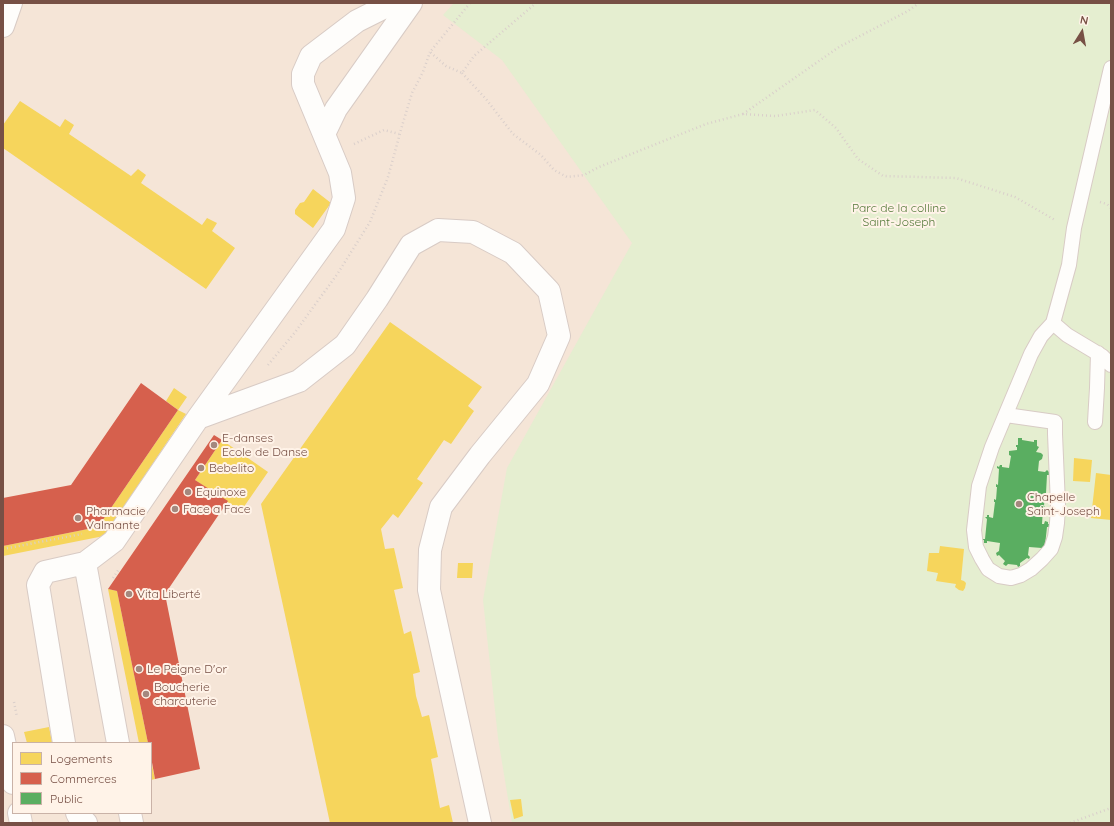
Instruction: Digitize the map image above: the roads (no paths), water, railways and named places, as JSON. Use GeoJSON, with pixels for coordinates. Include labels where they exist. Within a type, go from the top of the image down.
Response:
{"type":"FeatureCollection","features":[{"type":"Feature","properties":{"kind":"street"},"geometry":{"type":"LineString","coordinates":[[3,26],[12,3]]}},
{"type":"Feature","properties":{"kind":"street"},"geometry":{"type":"LineString","coordinates":[[64,742],[38,585],[46,572],[85,563],[114,541],[198,418],[334,229],[344,198],[340,173],[303,84],[303,74],[311,56],[357,21],[393,3]]}},
{"type":"Feature","properties":{"kind":"street"},"geometry":{"type":"LineString","coordinates":[[324,134],[336,109],[411,3]]}},
{"type":"Feature","properties":{"kind":"street"},"geometry":{"type":"LineString","coordinates":[[198,418],[299,381],[344,345],[377,299],[411,245],[438,230],[473,232],[513,253],[549,290],[559,336],[538,384],[480,455],[442,507],[430,550],[429,590],[480,823]]}},
{"type":"Feature","properties":{"kind":"street"},"geometry":{"type":"LineString","coordinates":[[85,563],[118,742]]}},
{"type":"Feature","properties":{"kind":"street"},"geometry":{"type":"LineString","coordinates":[[3,736],[12,778]]}},
{"type":"Feature","properties":{"kind":"street"},"geometry":{"type":"LineString","coordinates":[[78,814],[86,823]]}},
{"type":"Feature","properties":{"kind":"lane"},"geometry":{"type":"LineString","coordinates":[[1006,416],[1055,422],[1058,505],[1058,523],[1051,549],[1042,559],[1021,575],[1011,578],[999,576],[988,569],[976,547],[974,530],[979,486],[992,447],[1031,354],[1041,336],[1053,323],[1069,265],[1074,228],[1111,68]]}},
{"type":"Feature","properties":{"kind":"lane"},"geometry":{"type":"LineString","coordinates":[[1053,323],[1067,335],[1098,353],[1111,365]]}},
{"type":"Feature","properties":{"kind":"lane"},"geometry":{"type":"LineString","coordinates":[[1095,422],[1098,353]]}},
{"type":"Feature","properties":{"kind":"place","name":"E-danses Ecole de Danse"},"geometry":{"type":"Point","coordinates":[214,445]}},
{"type":"Feature","properties":{"kind":"place","name":"Bebelito"},"geometry":{"type":"Point","coordinates":[201,468]}},
{"type":"Feature","properties":{"kind":"place","name":"Equinoxe"},"geometry":{"type":"Point","coordinates":[188,492]}},
{"type":"Feature","properties":{"kind":"place","name":"Chapelle Saint-Joseph"},"geometry":{"type":"Point","coordinates":[1019,504]}},
{"type":"Feature","properties":{"kind":"place","name":"Face a Face"},"geometry":{"type":"Point","coordinates":[175,509]}},
{"type":"Feature","properties":{"kind":"place","name":"Pharmacie Valmante"},"geometry":{"type":"Point","coordinates":[78,518]}},
{"type":"Feature","properties":{"kind":"place","name":"Vita Liberté"},"geometry":{"type":"Point","coordinates":[129,594]}},
{"type":"Feature","properties":{"kind":"place","name":"Le Peigne D'or"},"geometry":{"type":"Point","coordinates":[139,669]}},
{"type":"Feature","properties":{"kind":"place","name":"Boucherie charcuterie"},"geometry":{"type":"Point","coordinates":[146,694]}},
{"type":"Feature","properties":{"kind":"park label","name":"Parc de la colline Saint-Joseph"},"geometry":{"type":"Point","coordinates":[899,215]}}]}
